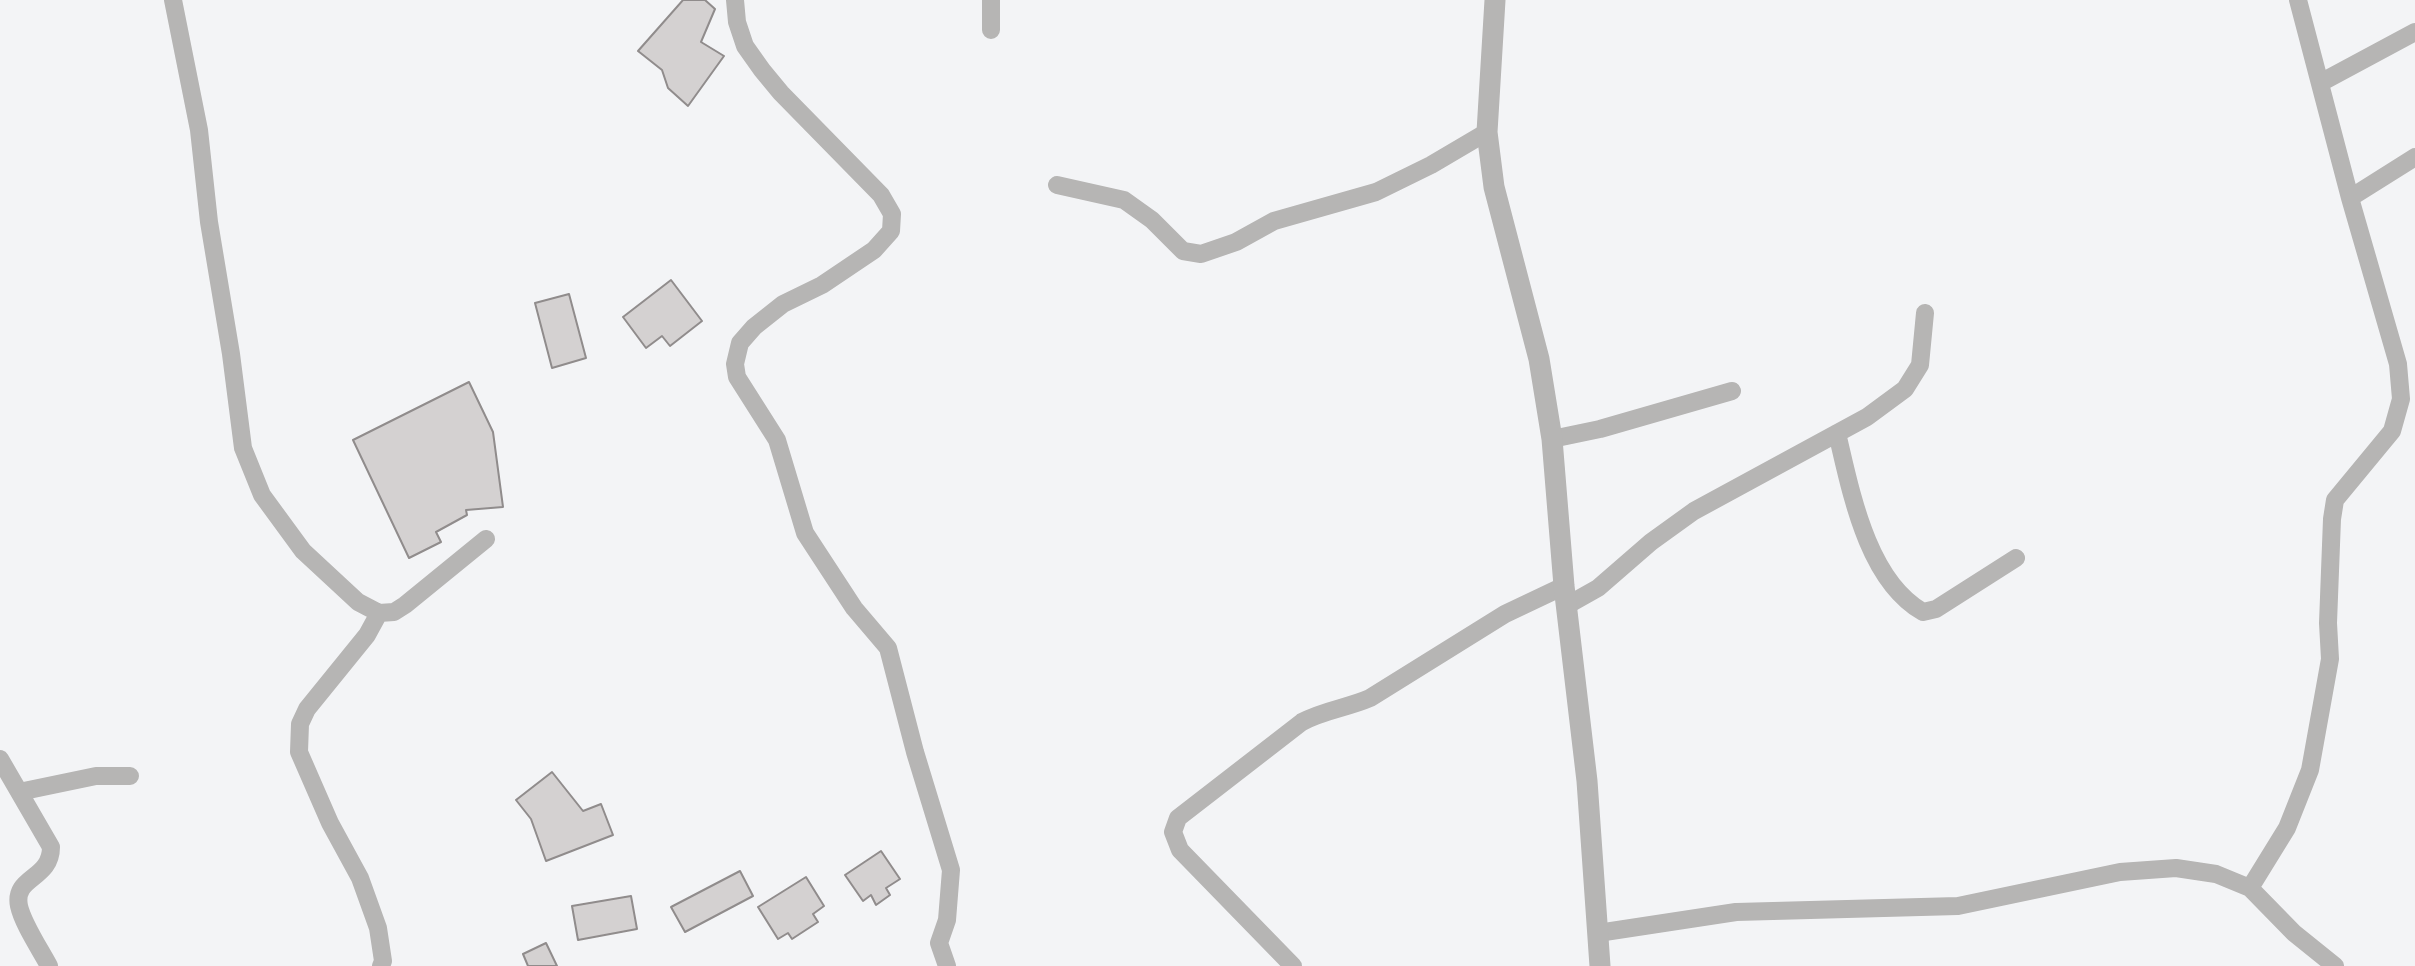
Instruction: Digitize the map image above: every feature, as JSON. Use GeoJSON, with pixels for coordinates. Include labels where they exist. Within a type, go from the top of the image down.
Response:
{"type":"FeatureCollection","features":[{"type":"Feature","properties":{"kind":"street"},"geometry":{"type":"LineString","coordinates":[[173,0],[199,130],[209,222],[232,354],[243,448],[262,495],[303,551],[358,602],[379,613],[394,612],[405,605],[486,539]]}},
{"type":"Feature","properties":{"kind":"street"},"geometry":{"type":"LineString","coordinates":[[735,0],[737,23],[745,46],[762,70],[881,195],[892,214],[891,231],[874,250],[822,285],[783,304],[767,316],[740,343],[735,363],[737,377],[777,440],[796,511],[805,533],[854,608],[888,648],[915,752],[951,870],[947,920],[939,943],[947,966]]}},
{"type":"Feature","properties":{"kind":"street"},"geometry":{"type":"LineString","coordinates":[[991,0],[992,30]]}},
{"type":"Feature","properties":{"kind":"street"},"geometry":{"type":"LineString","coordinates":[[1495,0],[1487,132],[1494,187],[1539,359],[1552,439],[1565,596],[1587,781],[1600,966]]}},
{"type":"Feature","properties":{"kind":"street"},"geometry":{"type":"LineString","coordinates":[[2250,888],[2287,828],[2309,770],[2330,659],[2328,622],[2335,500],[2392,431],[2407,363],[2350,198],[2298,0]]}},
{"type":"Feature","properties":{"kind":"street"},"geometry":{"type":"LineString","coordinates":[[2320,83],[2415,32]]}},
{"type":"Feature","properties":{"kind":"street"},"geometry":{"type":"LineString","coordinates":[[1057,185],[1124,200],[1152,220],[1183,251],[1202,254],[1236,242],[1274,221],[1376,192],[1431,165],[1487,132]]}},
{"type":"Feature","properties":{"kind":"street"},"geometry":{"type":"LineString","coordinates":[[2350,198],[2415,157]]}},
{"type":"Feature","properties":{"kind":"street"},"geometry":{"type":"LineString","coordinates":[[1293,966],[1180,850],[1173,832],[1178,818],[1302,722],[1320,712],[1370,698],[1505,614],[1598,588],[1651,542],[1694,511],[1867,417],[1905,389],[1920,365],[1925,313]]}},
{"type":"Feature","properties":{"kind":"street"},"geometry":{"type":"LineString","coordinates":[[1552,439],[1600,429],[1732,391]]}},
{"type":"Feature","properties":{"kind":"street"},"geometry":{"type":"LineString","coordinates":[[1837,433],[1852,497],[1876,561],[1907,603],[1923,612],[1936,609],[2016,558]]}},
{"type":"Feature","properties":{"kind":"street"},"geometry":{"type":"LineString","coordinates":[[379,613],[367,635],[307,709],[300,724],[299,752],[330,823],[360,878],[378,928],[383,961],[381,966]]}},
{"type":"Feature","properties":{"kind":"street"},"geometry":{"type":"LineString","coordinates":[[0,759],[51,847],[51,857],[46,867],[21,887],[18,897],[19,909],[49,966]]}},
{"type":"Feature","properties":{"kind":"street"},"geometry":{"type":"LineString","coordinates":[[19,792],[96,776],[130,776]]}},
{"type":"Feature","properties":{"kind":"street"},"geometry":{"type":"LineString","coordinates":[[1598,933],[1736,912],[1958,906],[2120,872],[2176,868],[2216,874],[2250,888],[2294,933],[2335,966]]}},
{"type":"Feature","properties":{"kind":"building"},"geometry":{"type":"Polygon","coordinates":[[[683,0],[705,0],[715,9],[701,42],[724,56],[688,106],[668,88],[662,70],[638,51],[683,0]]]}},
{"type":"Feature","properties":{"kind":"building"},"geometry":{"type":"Polygon","coordinates":[[[671,280],[702,321],[670,346],[662,336],[646,348],[623,317],[671,280]]]}},
{"type":"Feature","properties":{"kind":"building"},"geometry":{"type":"Polygon","coordinates":[[[569,294],[586,358],[552,368],[535,303],[569,294]]]}},
{"type":"Feature","properties":{"kind":"building"},"geometry":{"type":"Polygon","coordinates":[[[469,382],[493,432],[503,507],[466,510],[467,515],[436,532],[441,542],[409,558],[353,440],[469,382]]]}},
{"type":"Feature","properties":{"kind":"building"},"geometry":{"type":"Polygon","coordinates":[[[552,772],[583,811],[601,804],[613,835],[546,861],[531,819],[516,800],[552,772]]]}},
{"type":"Feature","properties":{"kind":"building"},"geometry":{"type":"Polygon","coordinates":[[[881,851],[900,879],[886,888],[890,895],[876,905],[871,895],[863,901],[845,875],[881,851]]]}},
{"type":"Feature","properties":{"kind":"building"},"geometry":{"type":"Polygon","coordinates":[[[740,871],[753,896],[685,932],[671,907],[740,871]]]}},
{"type":"Feature","properties":{"kind":"building"},"geometry":{"type":"Polygon","coordinates":[[[806,877],[824,906],[813,914],[818,922],[792,939],[788,933],[778,939],[758,907],[806,877]]]}},
{"type":"Feature","properties":{"kind":"building"},"geometry":{"type":"Polygon","coordinates":[[[631,896],[637,929],[578,940],[572,906],[631,896]]]}},
{"type":"Feature","properties":{"kind":"building"},"geometry":{"type":"Polygon","coordinates":[[[546,943],[557,966],[528,966],[523,954],[546,943]]]}}]}
